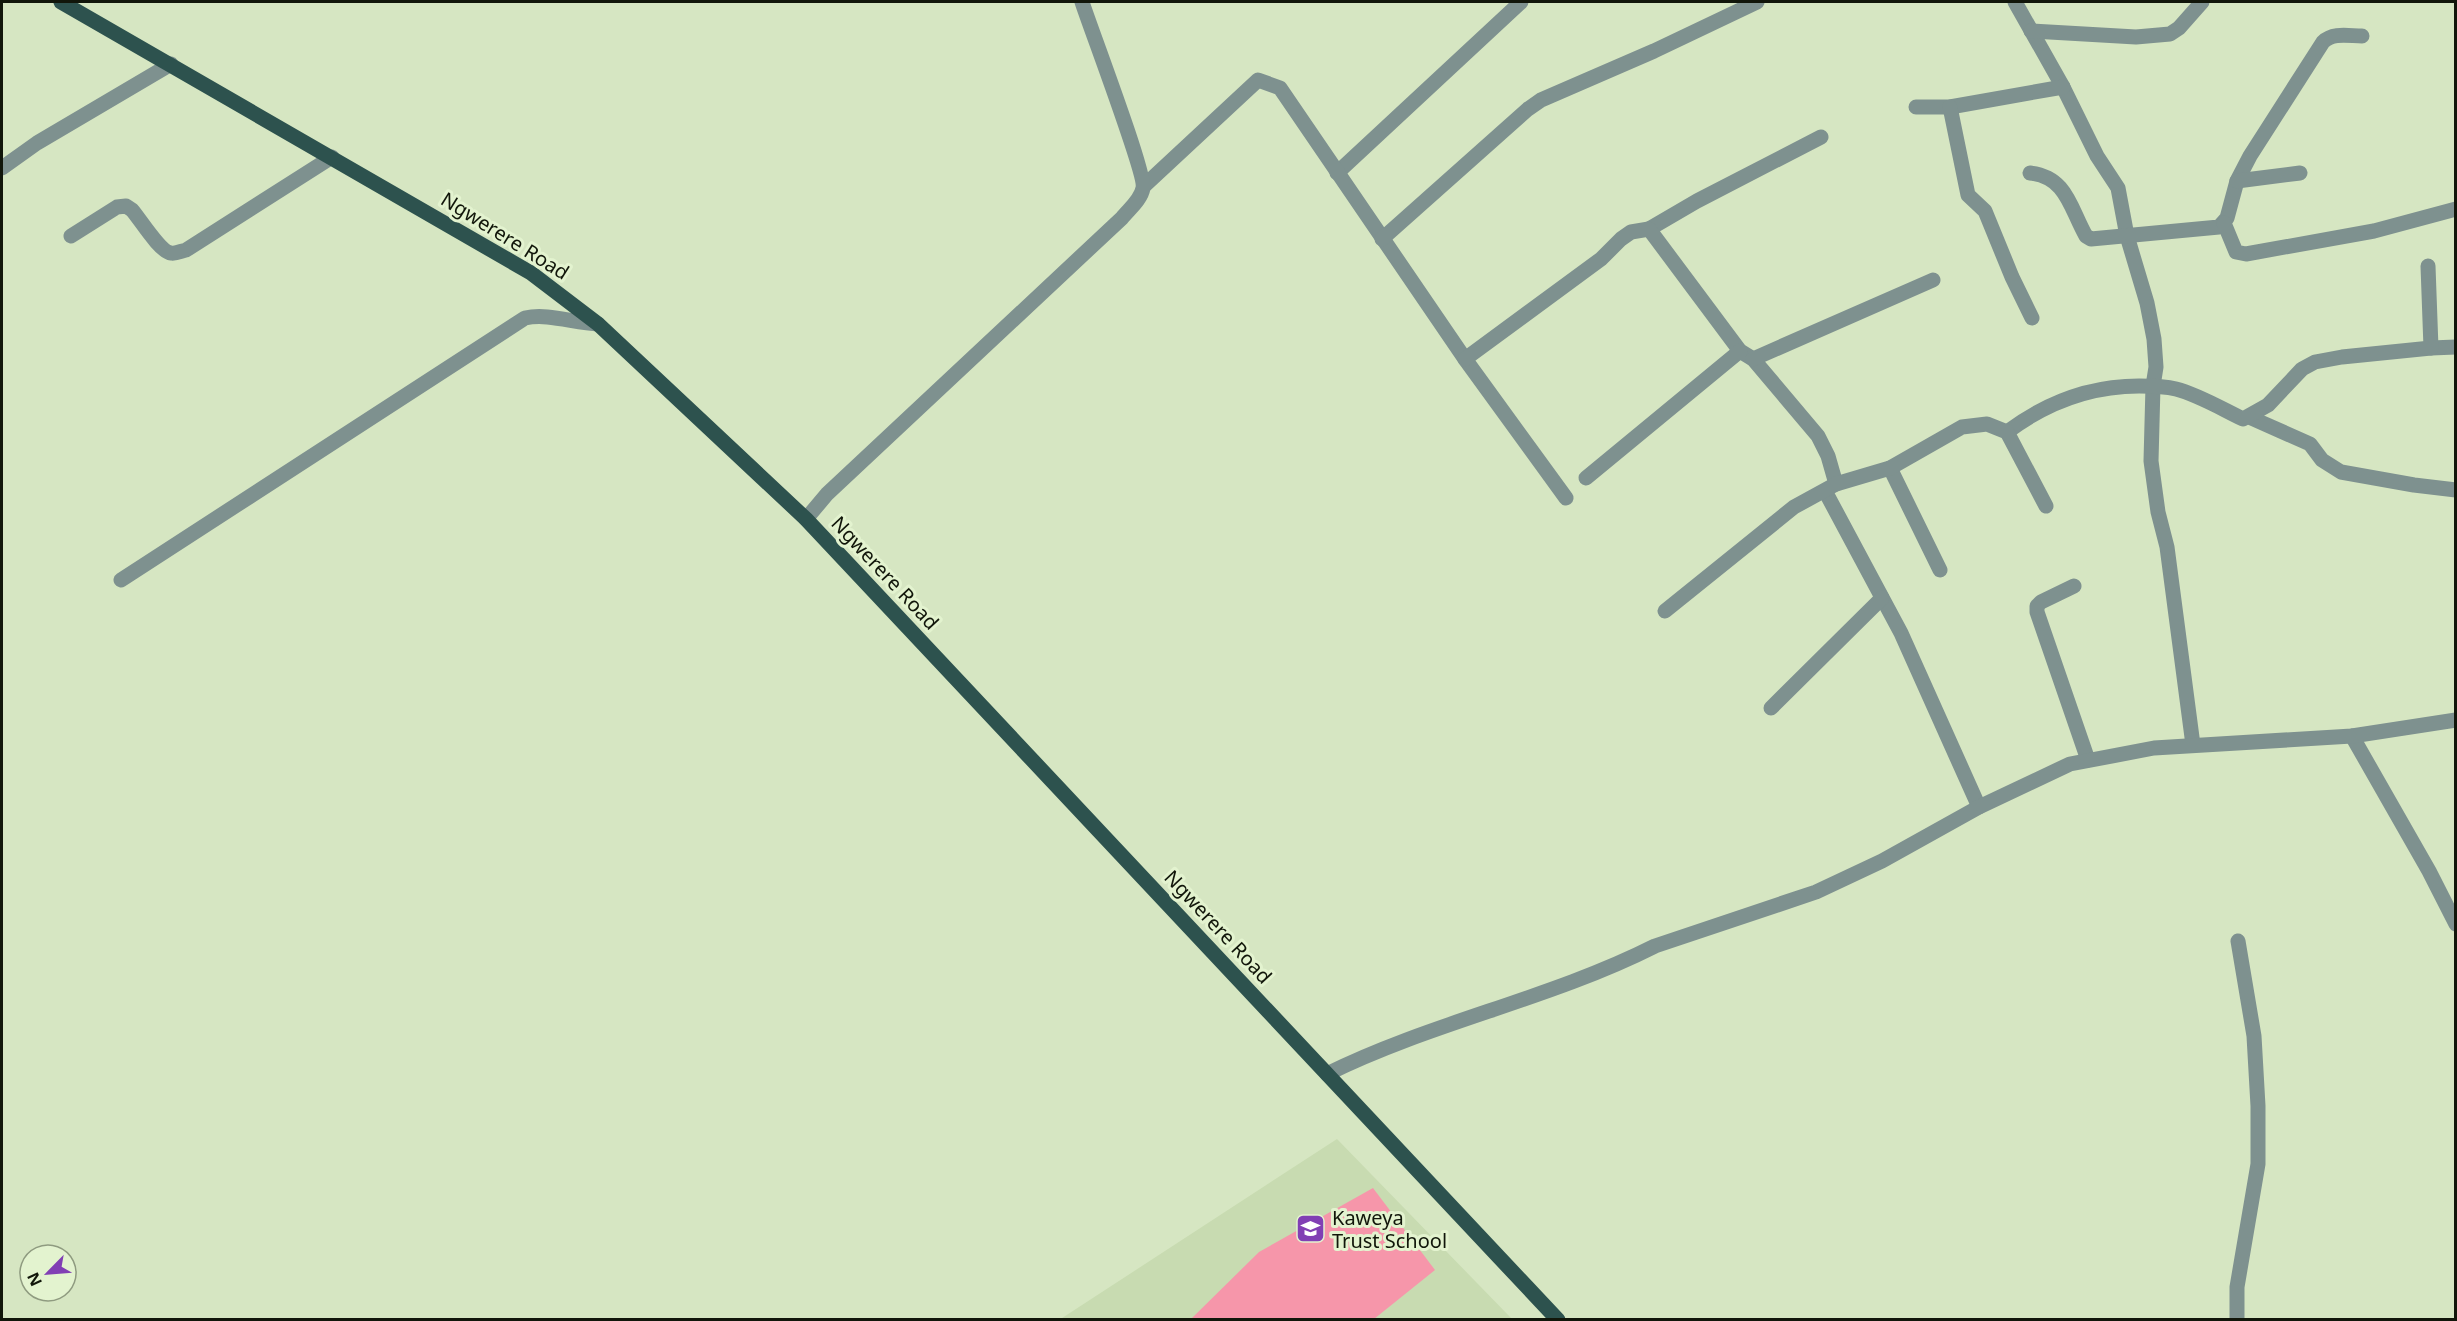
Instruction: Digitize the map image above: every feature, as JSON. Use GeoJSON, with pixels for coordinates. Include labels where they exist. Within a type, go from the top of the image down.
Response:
{"type":"FeatureCollection","features":[{"type":"Feature","properties":{"kind":"main road","name":"Ngwerere Road"},"geometry":{"type":"LineString","coordinates":[[61,2],[531,273],[598,324],[806,519],[1558,1320]]}},
{"type":"Feature","properties":{"kind":"street"},"geometry":{"type":"LineString","coordinates":[[1082,2],[1144,186]]}},
{"type":"Feature","properties":{"kind":"street"},"geometry":{"type":"LineString","coordinates":[[1337,173],[1521,2]]}},
{"type":"Feature","properties":{"kind":"street"},"geometry":{"type":"LineString","coordinates":[[1382,239],[1541,100],[1654,51],[1757,2]]}},
{"type":"Feature","properties":{"kind":"street"},"geometry":{"type":"LineString","coordinates":[[2015,2],[2063,87],[2097,156],[2118,188],[2127,236],[2147,303],[2154,339],[2156,367],[2152,386],[2151,461],[2158,512],[2167,547],[2193,745]]}},
{"type":"Feature","properties":{"kind":"street"},"geometry":{"type":"LineString","coordinates":[[2031,31],[2136,37],[2170,34],[2179,28],[2202,2]]}},
{"type":"Feature","properties":{"kind":"street"},"geometry":{"type":"LineString","coordinates":[[2030,173],[2045,175],[2056,181],[2086,236],[2095,239],[2219,227],[2224,223],[2237,181],[2250,156],[2323,42],[2328,37],[2362,36]]}},
{"type":"Feature","properties":{"kind":"street"},"geometry":{"type":"LineString","coordinates":[[2,168],[37,143],[171,64]]}},
{"type":"Feature","properties":{"kind":"street"},"geometry":{"type":"LineString","coordinates":[[806,519],[827,494],[861,461],[1122,218],[1140,196],[1144,186],[1258,80],[1280,88],[1465,359],[1566,498]]}},
{"type":"Feature","properties":{"kind":"street"},"geometry":{"type":"LineString","coordinates":[[1917,107],[1950,107],[2063,87]]}},
{"type":"Feature","properties":{"kind":"street"},"geometry":{"type":"LineString","coordinates":[[1950,107],[1968,195],[1985,211],[2012,277],[2032,318]]}},
{"type":"Feature","properties":{"kind":"street"},"geometry":{"type":"LineString","coordinates":[[1465,359],[1601,259],[1631,232],[1650,229],[1697,201],[1821,137]]}},
{"type":"Feature","properties":{"kind":"street"},"geometry":{"type":"LineString","coordinates":[[71,236],[117,207],[126,206],[132,210],[163,249],[170,254],[177,253],[186,250],[332,157]]}},
{"type":"Feature","properties":{"kind":"street"},"geometry":{"type":"LineString","coordinates":[[2237,181],[2300,173]]}},
{"type":"Feature","properties":{"kind":"street"},"geometry":{"type":"LineString","coordinates":[[2224,223],[2233,249],[2246,254],[2401,225],[2439,212],[2456,209]]}},
{"type":"Feature","properties":{"kind":"street"},"geometry":{"type":"LineString","coordinates":[[1650,229],[1746,355],[1818,436],[1828,456],[1830,487],[1940,716],[1979,807]]}},
{"type":"Feature","properties":{"kind":"street"},"geometry":{"type":"LineString","coordinates":[[2428,266],[2431,348]]}},
{"type":"Feature","properties":{"kind":"street"},"geometry":{"type":"LineString","coordinates":[[1586,478],[1746,355],[1933,280]]}},
{"type":"Feature","properties":{"kind":"street"},"geometry":{"type":"LineString","coordinates":[[121,580],[525,318],[538,315],[576,323],[598,324]]}},
{"type":"Feature","properties":{"kind":"street"},"geometry":{"type":"LineString","coordinates":[[2007,432],[2038,411],[2066,398],[2087,391],[2117,386],[2175,388],[2243,419],[2268,405],[2302,369],[2315,362],[2456,347]]}},
{"type":"Feature","properties":{"kind":"street"},"geometry":{"type":"LineString","coordinates":[[2249,417],[2310,444],[2322,460],[2341,472],[2456,490]]}},
{"type":"Feature","properties":{"kind":"street"},"geometry":{"type":"LineString","coordinates":[[1665,611],[1794,507],[1830,487],[1890,468],[1962,427],[1987,423],[2007,432],[2046,506]]}},
{"type":"Feature","properties":{"kind":"street"},"geometry":{"type":"LineString","coordinates":[[1890,468],[1940,570]]}},
{"type":"Feature","properties":{"kind":"street"},"geometry":{"type":"LineString","coordinates":[[2074,586],[2041,603],[2037,606],[2037,612],[2088,760]]}},
{"type":"Feature","properties":{"kind":"street"},"geometry":{"type":"LineString","coordinates":[[1770,708],[1882,598]]}},
{"type":"Feature","properties":{"kind":"street"},"geometry":{"type":"LineString","coordinates":[[1328,1074],[1464,1019],[1611,966],[1655,946],[1816,892],[1882,861],[1979,807],[2070,764],[2154,748],[2352,736],[2456,720]]}},
{"type":"Feature","properties":{"kind":"street"},"geometry":{"type":"LineString","coordinates":[[2352,736],[2429,871],[2456,924]]}},
{"type":"Feature","properties":{"kind":"street"},"geometry":{"type":"LineString","coordinates":[[2237,1320],[2237,1287],[2258,1164],[2254,1036],[2238,941]]}},
{"type":"Feature","properties":{"kind":"shaded area","name":"Kaweya Trust School"},"geometry":{"type":"Polygon","coordinates":[[[1337,1139],[1512,1319],[1059,1320],[1337,1139]]]}},
{"type":"Feature","properties":{"kind":"shaded area"},"geometry":{"type":"Polygon","coordinates":[[[1373,1188],[1435,1270],[1374,1319],[1191,1319],[1259,1252],[1373,1188]]]}},
{"type":"Feature","properties":{"kind":"place","name":"Kaweya Trust School"},"geometry":{"type":"Point","coordinates":[1311,1229]}}]}
